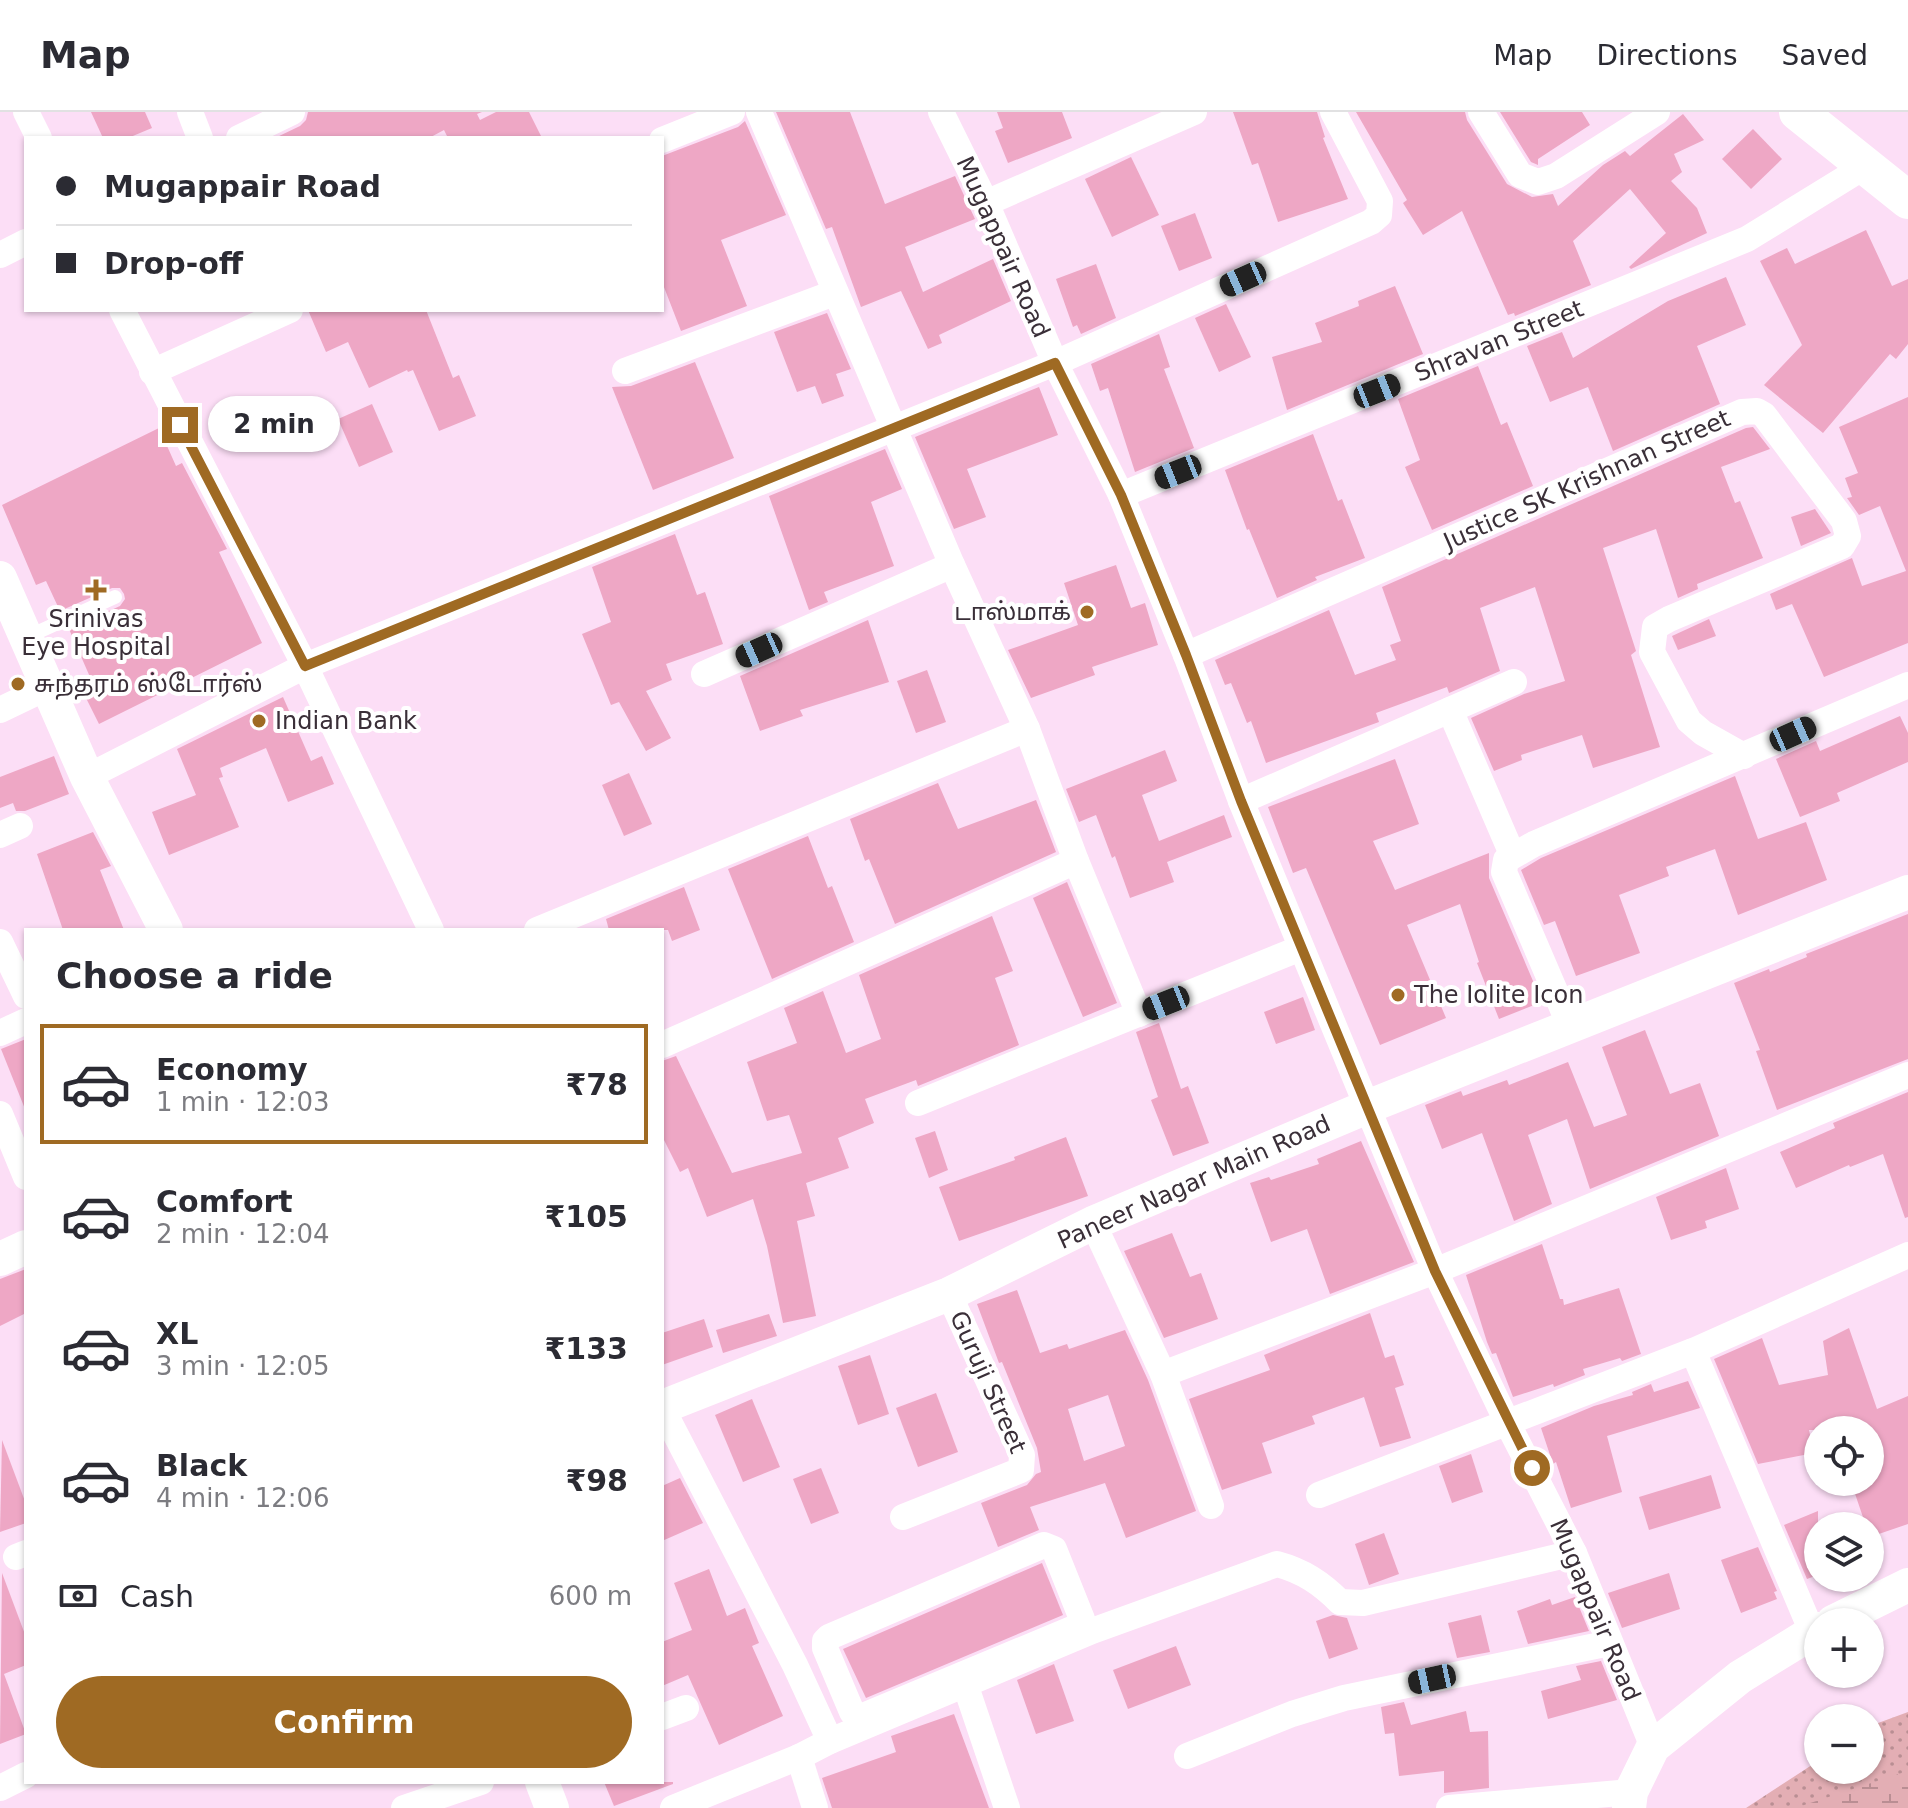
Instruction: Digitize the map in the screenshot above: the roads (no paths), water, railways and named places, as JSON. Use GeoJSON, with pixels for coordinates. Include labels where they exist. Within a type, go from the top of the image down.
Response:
{"type":"FeatureCollection","features":[{"type":"Feature","properties":{"kind":"main road"},"geometry":{"type":"LineString","coordinates":[[1798,112],[1908,200]]}},
{"type":"Feature","properties":{"kind":"street"},"geometry":{"type":"LineString","coordinates":[[26,112],[38,136]]}},
{"type":"Feature","properties":{"kind":"street"},"geometry":{"type":"LineString","coordinates":[[190,112],[199,136]]}},
{"type":"Feature","properties":{"kind":"street"},"geometry":{"type":"LineString","coordinates":[[243,136],[292,112]]}},
{"type":"Feature","properties":{"kind":"street"},"geometry":{"type":"LineString","coordinates":[[664,139],[732,112]]}},
{"type":"Feature","properties":{"kind":"street"},"geometry":{"type":"LineString","coordinates":[[759,112],[952,565],[1027,729],[1076,861],[1139,1014]]}},
{"type":"Feature","properties":{"kind":"street","name":"Mugappair Road"},"geometry":{"type":"LineString","coordinates":[[941,112],[986,203],[1055,363],[1121,495],[1241,801],[1435,1271],[1574,1553],[1653,1747]]}},
{"type":"Feature","properties":{"kind":"street"},"geometry":{"type":"LineString","coordinates":[[986,203],[1194,112]]}},
{"type":"Feature","properties":{"kind":"street"},"geometry":{"type":"LineString","coordinates":[[87,777],[305,666],[1055,363],[1371,222],[1379,215],[1380,201],[1333,112]]}},
{"type":"Feature","properties":{"kind":"street"},"geometry":{"type":"LineString","coordinates":[[1481,112],[1520,175],[1538,182],[1556,176],[1657,112]]}},
{"type":"Feature","properties":{"kind":"street","name":"Shravan Street"},"geometry":{"type":"LineString","coordinates":[[1121,495],[1747,239],[1867,165]]}},
{"type":"Feature","properties":{"kind":"street"},"geometry":{"type":"LineString","coordinates":[[0,255],[24,243]]}},
{"type":"Feature","properties":{"kind":"street"},"geometry":{"type":"LineString","coordinates":[[625,371],[834,293]]}},
{"type":"Feature","properties":{"kind":"street"},"geometry":{"type":"LineString","coordinates":[[123,312],[305,666],[430,928]]}},
{"type":"Feature","properties":{"kind":"street"},"geometry":{"type":"LineString","coordinates":[[152,372],[286,312]]}},
{"type":"Feature","properties":{"kind":"street","name":"Justice SK Krishnan Street"},"geometry":{"type":"LineString","coordinates":[[1186,655],[1742,412],[1757,411],[1764,415],[1844,521],[1848,536],[1842,546],[1655,627],[1652,652],[1684,713],[1703,733],[1744,756]]}},
{"type":"Feature","properties":{"kind":"street"},"geometry":{"type":"LineString","coordinates":[[704,674],[952,565]]}},
{"type":"Feature","properties":{"kind":"street"},"geometry":{"type":"LineString","coordinates":[[0,578],[50,686],[87,777],[165,928]]}},
{"type":"Feature","properties":{"kind":"street"},"geometry":{"type":"LineString","coordinates":[[1241,801],[1514,682]]}},
{"type":"Feature","properties":{"kind":"street"},"geometry":{"type":"LineString","coordinates":[[1570,1026],[1504,872],[1506,860],[1512,854],[1908,684]]}},
{"type":"Feature","properties":{"kind":"street"},"geometry":{"type":"LineString","coordinates":[[0,710],[50,686]]}},
{"type":"Feature","properties":{"kind":"street"},"geometry":{"type":"LineString","coordinates":[[1450,710],[1512,854]]}},
{"type":"Feature","properties":{"kind":"street"},"geometry":{"type":"LineString","coordinates":[[542,928],[1027,729]]}},
{"type":"Feature","properties":{"kind":"street"},"geometry":{"type":"LineString","coordinates":[[664,1044],[1076,861]]}},
{"type":"Feature","properties":{"kind":"street","name":"Paneer Nagar Main Road"},"geometry":{"type":"LineString","coordinates":[[664,1407],[949,1294],[1093,1223],[1367,1107],[1908,892]]}},
{"type":"Feature","properties":{"kind":"street"},"geometry":{"type":"LineString","coordinates":[[918,1103],[1301,948]]}},
{"type":"Feature","properties":{"kind":"street"},"geometry":{"type":"LineString","coordinates":[[2,949],[24,992]]}},
{"type":"Feature","properties":{"kind":"street"},"geometry":{"type":"LineString","coordinates":[[0,1033],[24,1022]]}},
{"type":"Feature","properties":{"kind":"street"},"geometry":{"type":"LineString","coordinates":[[1163,1374],[1435,1271],[1908,1075]]}},
{"type":"Feature","properties":{"kind":"street"},"geometry":{"type":"LineString","coordinates":[[0,1114],[24,1172]]}},
{"type":"Feature","properties":{"kind":"street"},"geometry":{"type":"LineString","coordinates":[[1093,1223],[1163,1374],[1211,1506]]}},
{"type":"Feature","properties":{"kind":"street"},"geometry":{"type":"LineString","coordinates":[[0,1259],[24,1248]]}},
{"type":"Feature","properties":{"kind":"street"},"geometry":{"type":"LineString","coordinates":[[1319,1495],[1693,1351],[1908,1255]]}},
{"type":"Feature","properties":{"kind":"street","name":"Guruji Street"},"geometry":{"type":"LineString","coordinates":[[903,1517],[1021,1470],[1022,1455],[949,1294]]}},
{"type":"Feature","properties":{"kind":"street"},"geometry":{"type":"LineString","coordinates":[[1693,1351],[1812,1608]]}},
{"type":"Feature","properties":{"kind":"street"},"geometry":{"type":"LineString","coordinates":[[664,1412],[805,1686],[830,1741]]}},
{"type":"Feature","properties":{"kind":"street"},"geometry":{"type":"LineString","coordinates":[[690,1805],[799,1757],[830,1741],[963,1679],[1082,1623],[1054,1549],[1044,1545],[829,1637],[825,1648],[852,1712],[863,1716],[963,1679],[1092,1631],[1277,1564],[1299,1570],[1324,1586],[1340,1602],[1363,1603],[1574,1553]]}},
{"type":"Feature","properties":{"kind":"street"},"geometry":{"type":"LineString","coordinates":[[1861,1608],[1908,1585]]}},
{"type":"Feature","properties":{"kind":"street"},"geometry":{"type":"LineString","coordinates":[[1449,1808],[1630,1800],[1653,1747],[1740,1677],[1804,1638]]}},
{"type":"Feature","properties":{"kind":"street"},"geometry":{"type":"LineString","coordinates":[[1187,1756],[1292,1714],[1344,1698],[1610,1643]]}},
{"type":"Feature","properties":{"kind":"street"},"geometry":{"type":"LineString","coordinates":[[805,1686],[836,1674]]}},
{"type":"Feature","properties":{"kind":"street"},"geometry":{"type":"LineString","coordinates":[[963,1679],[1007,1808]]}},
{"type":"Feature","properties":{"kind":"street"},"geometry":{"type":"LineString","coordinates":[[799,1757],[815,1808]]}},
{"type":"Feature","properties":{"kind":"street"},"geometry":{"type":"LineString","coordinates":[[0,1788],[24,1776]]}},
{"type":"Feature","properties":{"kind":"street"},"geometry":{"type":"LineString","coordinates":[[404,1808],[475,1784]]}},
{"type":"Feature","properties":{"kind":"street"},"geometry":{"type":"LineString","coordinates":[[543,1784],[552,1808]]}},
{"type":"Feature","properties":{"kind":"lane"},"geometry":{"type":"LineString","coordinates":[[27,637],[115,597]]}},
{"type":"Feature","properties":{"kind":"place","name":"Srinivas Eye Hospital"},"geometry":{"type":"Point","coordinates":[96,590]}},
{"type":"Feature","properties":{"kind":"place","name":"டாஸ்மாக்"},"geometry":{"type":"Point","coordinates":[1087,612]}},
{"type":"Feature","properties":{"kind":"place","name":"சுந்தரம் ஸ்டோர்ஸ்"},"geometry":{"type":"Point","coordinates":[18,684]}},
{"type":"Feature","properties":{"kind":"place","name":"Indian Bank"},"geometry":{"type":"Point","coordinates":[259,721]}},
{"type":"Feature","properties":{"kind":"place","name":"The Iolite Icon"},"geometry":{"type":"Point","coordinates":[1398,995]}}]}
